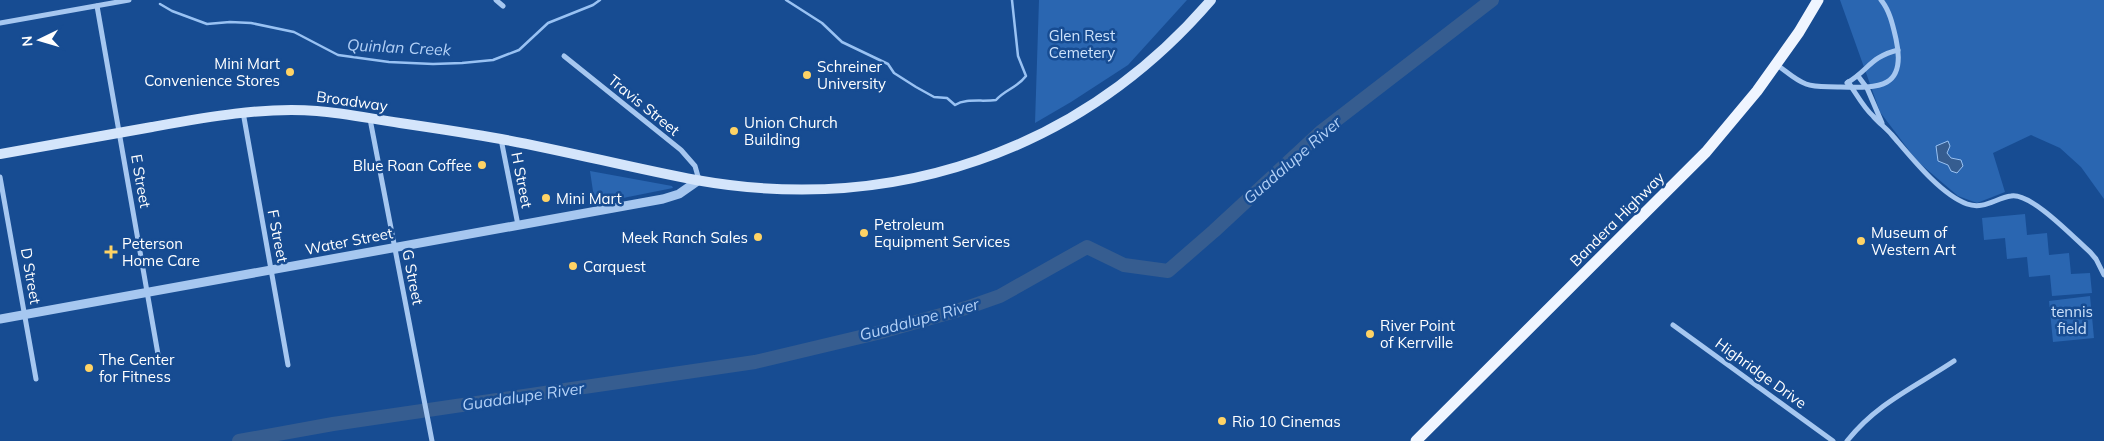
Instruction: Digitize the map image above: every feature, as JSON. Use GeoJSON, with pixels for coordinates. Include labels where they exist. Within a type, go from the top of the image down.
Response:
{"type":"FeatureCollection","features":[{"type":"Feature","properties":{"kind":"main road","name":"Broadway"},"geometry":{"type":"LineString","coordinates":[[0,154],[243,112],[269,109],[314,110],[501,139],[698,180],[791,190],[851,187],[938,172],[987,158],[1055,127],[1106,96],[1159,54],[1211,0]]}},
{"type":"Feature","properties":{"kind":"main road","name":"Bandera Highway"},"geometry":{"type":"LineString","coordinates":[[1416,441],[1706,152],[1732,123],[1777,65],[1818,0]]}},
{"type":"Feature","properties":{"kind":"street"},"geometry":{"type":"LineString","coordinates":[[0,23],[129,0]]}},
{"type":"Feature","properties":{"kind":"street"},"geometry":{"type":"LineString","coordinates":[[496,0],[503,6]]}},
{"type":"Feature","properties":{"kind":"street"},"geometry":{"type":"LineString","coordinates":[[1777,65],[1805,84],[1852,88],[1882,85],[1894,77],[1898,66],[1898,50],[1890,16],[1880,0]]}},
{"type":"Feature","properties":{"kind":"street","name":"E Street"},"geometry":{"type":"LineString","coordinates":[[97,6],[160,360]]}},
{"type":"Feature","properties":{"kind":"street"},"geometry":{"type":"LineString","coordinates":[[1841,87],[1858,76],[1876,58],[1898,50]]}},
{"type":"Feature","properties":{"kind":"street","name":"Travis Street"},"geometry":{"type":"LineString","coordinates":[[564,56],[681,150],[695,166],[698,180]]}},
{"type":"Feature","properties":{"kind":"street"},"geometry":{"type":"LineString","coordinates":[[1858,76],[1866,88],[1882,123]]}},
{"type":"Feature","properties":{"kind":"street"},"geometry":{"type":"LineString","coordinates":[[1848,82],[1872,116],[1882,123],[1918,166],[1956,198],[1973,206],[1980,206],[2010,196],[2023,197],[2036,205],[2090,252],[2104,275]]}},
{"type":"Feature","properties":{"kind":"street","name":"F Street"},"geometry":{"type":"LineString","coordinates":[[243,112],[288,366]]}},
{"type":"Feature","properties":{"kind":"street","name":"G Street"},"geometry":{"type":"LineString","coordinates":[[370,119],[432,441]]}},
{"type":"Feature","properties":{"kind":"street","name":"H Street"},"geometry":{"type":"LineString","coordinates":[[501,139],[518,225]]}},
{"type":"Feature","properties":{"kind":"street","name":"D Street"},"geometry":{"type":"LineString","coordinates":[[0,177],[26,314],[36,379]]}},
{"type":"Feature","properties":{"kind":"street","name":"Water Street"},"geometry":{"type":"LineString","coordinates":[[0,319],[663,199],[679,194],[698,180]]}},
{"type":"Feature","properties":{"kind":"street","name":"Highridge Drive"},"geometry":{"type":"LineString","coordinates":[[1673,325],[1833,441]]}},
{"type":"Feature","properties":{"kind":"street"},"geometry":{"type":"LineString","coordinates":[[1847,441],[1874,412],[1891,399],[1954,361]]}},
{"type":"Feature","properties":{"kind":"green space","name":"Glen Rest Cemetery"},"geometry":{"type":"Polygon","coordinates":[[[1039,0],[1187,0],[1128,65],[1035,123],[1039,0]]]}},
{"type":"Feature","properties":{"kind":"green space"},"geometry":{"type":"Polygon","coordinates":[[[1840,0],[2104,0],[2104,199],[2081,167],[2060,148],[2031,135],[1993,153],[2005,192],[1977,203],[1958,196],[1917,161],[1880,112],[1840,0]]]}},
{"type":"Feature","properties":{"kind":"green space"},"geometry":{"type":"Polygon","coordinates":[[[590,171],[672,186],[673,188],[608,201],[607,196],[594,198],[590,171]]]}},
{"type":"Feature","properties":{"kind":"green space"},"geometry":{"type":"Polygon","coordinates":[[[2025,214],[2027,235],[2047,233],[2049,255],[2069,253],[2071,274],[2090,273],[2092,293],[2052,296],[2050,275],[2029,277],[2027,257],[2007,259],[2005,238],[1984,240],[1982,218],[2025,214]]]}},
{"type":"Feature","properties":{"kind":"green space","name":"tennis field"},"geometry":{"type":"Polygon","coordinates":[[[2090,296],[2094,338],[2053,342],[2049,301],[2090,296]]]}},
{"type":"Feature","properties":{"kind":"shaded area"},"geometry":{"type":"Polygon","coordinates":[[[1948,141],[1950,146],[1947,153],[1951,158],[1961,160],[1963,166],[1957,173],[1951,171],[1948,165],[1938,161],[1936,146],[1948,141]]]}},
{"type":"Feature","properties":{"kind":"waterway","name":"Quinlan Creek"},"geometry":{"type":"LineString","coordinates":[[160,4],[172,11],[207,24],[251,23],[294,32],[338,55],[389,62],[433,64],[493,60],[519,50],[548,23],[593,5],[600,0]]}},
{"type":"Feature","properties":{"kind":"waterway","name":"Quinlan Creek"},"geometry":{"type":"LineString","coordinates":[[786,0],[822,23],[842,42],[888,64],[894,73],[916,87],[934,97],[947,98],[955,105],[969,101],[996,100],[1026,76],[1018,56],[1012,0]]}},
{"type":"Feature","properties":{"kind":"waterway","name":"Guadalupe River"},"geometry":{"type":"LineString","coordinates":[[239,441],[333,424],[755,362],[877,333],[966,308],[1000,296],[1087,247],[1124,265],[1168,271],[1322,131],[1492,0]]}},
{"type":"Feature","properties":{"kind":"place","name":"Mini Mart Convenience Stores"},"geometry":{"type":"Point","coordinates":[290,72]}},
{"type":"Feature","properties":{"kind":"place","name":"Schreiner University"},"geometry":{"type":"Point","coordinates":[807,75]}},
{"type":"Feature","properties":{"kind":"place","name":"Union Church Building"},"geometry":{"type":"Point","coordinates":[734,131]}},
{"type":"Feature","properties":{"kind":"place","name":"Blue Roan Coffee"},"geometry":{"type":"Point","coordinates":[482,165]}},
{"type":"Feature","properties":{"kind":"place","name":"Mini Mart"},"geometry":{"type":"Point","coordinates":[546,198]}},
{"type":"Feature","properties":{"kind":"place","name":"Petroleum Equipment Services"},"geometry":{"type":"Point","coordinates":[864,233]}},
{"type":"Feature","properties":{"kind":"place","name":"Meek Ranch Sales"},"geometry":{"type":"Point","coordinates":[758,237]}},
{"type":"Feature","properties":{"kind":"place","name":"Museum of Western Art"},"geometry":{"type":"Point","coordinates":[1861,241]}},
{"type":"Feature","properties":{"kind":"place","name":"Peterson Home Care"},"geometry":{"type":"Point","coordinates":[111,252]}},
{"type":"Feature","properties":{"kind":"place","name":"Carquest"},"geometry":{"type":"Point","coordinates":[573,266]}},
{"type":"Feature","properties":{"kind":"place","name":"River Point of Kerrville"},"geometry":{"type":"Point","coordinates":[1370,334]}},
{"type":"Feature","properties":{"kind":"place","name":"The Center for Fitness"},"geometry":{"type":"Point","coordinates":[89,368]}},
{"type":"Feature","properties":{"kind":"place","name":"Rio 10 Cinemas"},"geometry":{"type":"Point","coordinates":[1222,421]}}]}
